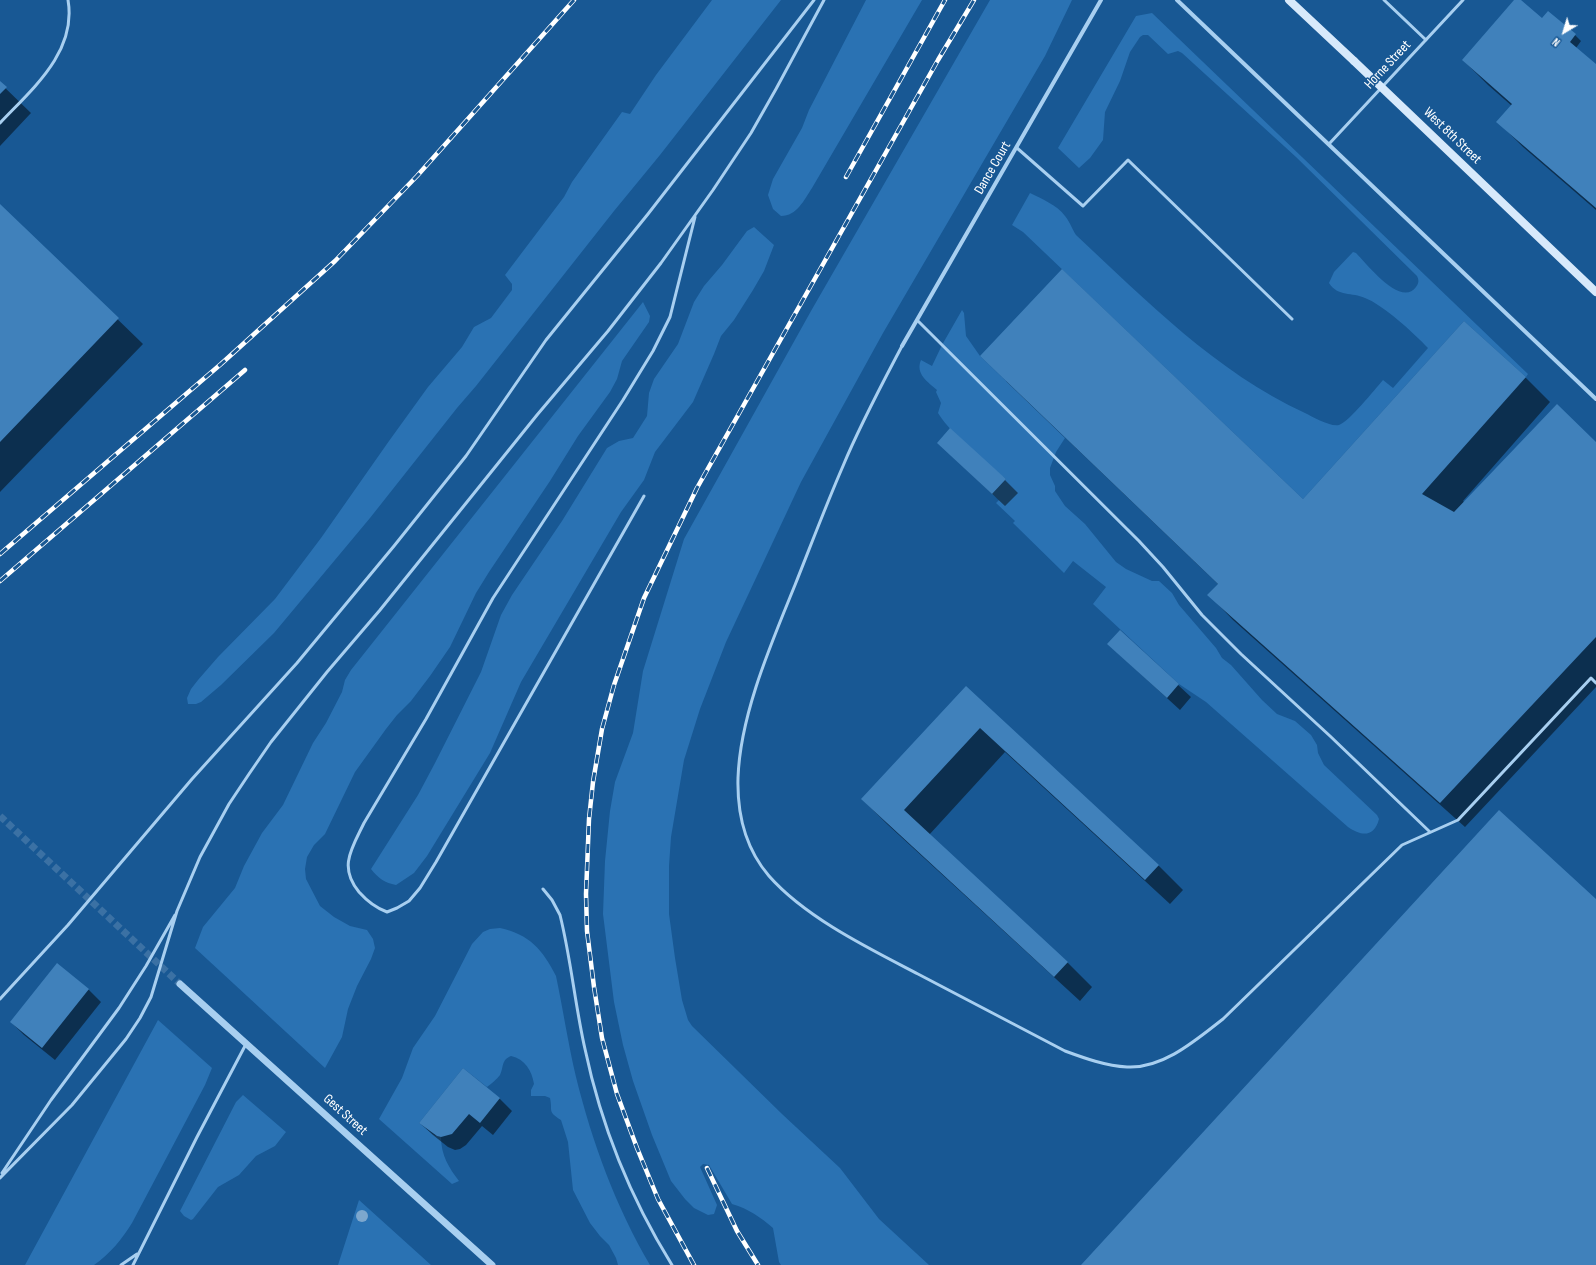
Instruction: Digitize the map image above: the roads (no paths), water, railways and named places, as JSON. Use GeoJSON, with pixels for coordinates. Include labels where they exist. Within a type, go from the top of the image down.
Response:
{"type":"FeatureCollection","features":[{"type":"Feature","properties":{"kind":"main road","name":"West 8th Street"},"geometry":{"type":"LineString","coordinates":[[1289,0],[1596,292]]}},
{"type":"Feature","properties":{"kind":"street","name":"Dance Court"},"geometry":{"type":"LineString","coordinates":[[902,346],[1101,0]]}},
{"type":"Feature","properties":{"kind":"street"},"geometry":{"type":"LineString","coordinates":[[1177,0],[1596,399]]}},
{"type":"Feature","properties":{"kind":"street","name":"Gest Street"},"geometry":{"type":"LineString","coordinates":[[180,984],[492,1265]]}},
{"type":"Feature","properties":{"kind":"lane"},"geometry":{"type":"LineString","coordinates":[[0,124],[46,74],[64,43],[70,16],[68,0]]}},
{"type":"Feature","properties":{"kind":"lane"},"geometry":{"type":"LineString","coordinates":[[0,999],[68,925],[225,741],[297,663],[394,546],[466,456],[546,340],[648,214],[814,0]]}},
{"type":"Feature","properties":{"kind":"lane"},"geometry":{"type":"LineString","coordinates":[[0,1177],[72,1106],[126,1039],[140,1018],[151,997],[177,911],[200,857],[233,798],[271,742],[327,672],[380,610],[537,415],[608,331],[661,263],[751,133],[824,0]]}},
{"type":"Feature","properties":{"kind":"lane"},"geometry":{"type":"LineString","coordinates":[[1384,0],[1426,40]]}},
{"type":"Feature","properties":{"kind":"lane","name":"Horne Street"},"geometry":{"type":"LineString","coordinates":[[1329,144],[1463,0]]}},
{"type":"Feature","properties":{"kind":"lane"},"geometry":{"type":"LineString","coordinates":[[1017,148],[1083,206],[1128,160],[1292,319]]}},
{"type":"Feature","properties":{"kind":"lane"},"geometry":{"type":"LineString","coordinates":[[644,496],[461,821],[420,888],[408,901],[387,912],[371,903],[362,896],[350,878],[348,870],[349,860],[364,823],[452,675],[493,598],[623,400],[663,333],[670,317],[696,213]]}},
{"type":"Feature","properties":{"kind":"lane"},"geometry":{"type":"LineString","coordinates":[[917,320],[1139,541],[1163,567],[1202,615],[1240,654],[1330,736],[1430,832]]}},
{"type":"Feature","properties":{"kind":"lane"},"geometry":{"type":"LineString","coordinates":[[902,346],[842,466],[779,623],[763,668],[745,729],[738,776],[741,821],[749,845],[768,875],[780,888],[812,912],[856,942],[1065,1050],[1082,1057],[1109,1064],[1127,1067],[1140,1066],[1153,1063],[1181,1050],[1197,1039],[1223,1019],[1402,845],[1458,820],[1591,678],[1596,683]]}},
{"type":"Feature","properties":{"kind":"lane"},"geometry":{"type":"LineString","coordinates":[[543,889],[552,900],[560,915],[584,1044],[598,1104],[630,1186],[646,1219],[672,1265]]}},
{"type":"Feature","properties":{"kind":"lane"},"geometry":{"type":"LineString","coordinates":[[0,1177],[51,1100],[119,1008],[146,966],[177,911]]}},
{"type":"Feature","properties":{"kind":"lane"},"geometry":{"type":"LineString","coordinates":[[133,1265],[196,1137],[246,1044]]}},
{"type":"Feature","properties":{"kind":"lane"},"geometry":{"type":"LineString","coordinates":[[121,1265],[139,1253]]}},
{"type":"Feature","properties":{"kind":"tunnel"},"geometry":{"type":"LineString","coordinates":[[0,816],[180,984]]}},
{"type":"Feature","properties":{"kind":"railway"},"geometry":{"type":"LineString","coordinates":[[0,554],[221,364],[335,261],[417,176],[574,0]]}},
{"type":"Feature","properties":{"kind":"railway"},"geometry":{"type":"LineString","coordinates":[[846,177],[945,0]]}},
{"type":"Feature","properties":{"kind":"railway"},"geometry":{"type":"LineString","coordinates":[[694,1265],[658,1199],[637,1148],[617,1094],[602,1038],[587,931],[586,894],[589,819],[593,782],[602,729],[614,685],[644,598],[697,488],[938,60],[974,0]]}},
{"type":"Feature","properties":{"kind":"railway"},"geometry":{"type":"LineString","coordinates":[[0,581],[245,370]]}},
{"type":"Feature","properties":{"kind":"railway"},"geometry":{"type":"LineString","coordinates":[[707,1168],[737,1231],[758,1265]]}}]}
